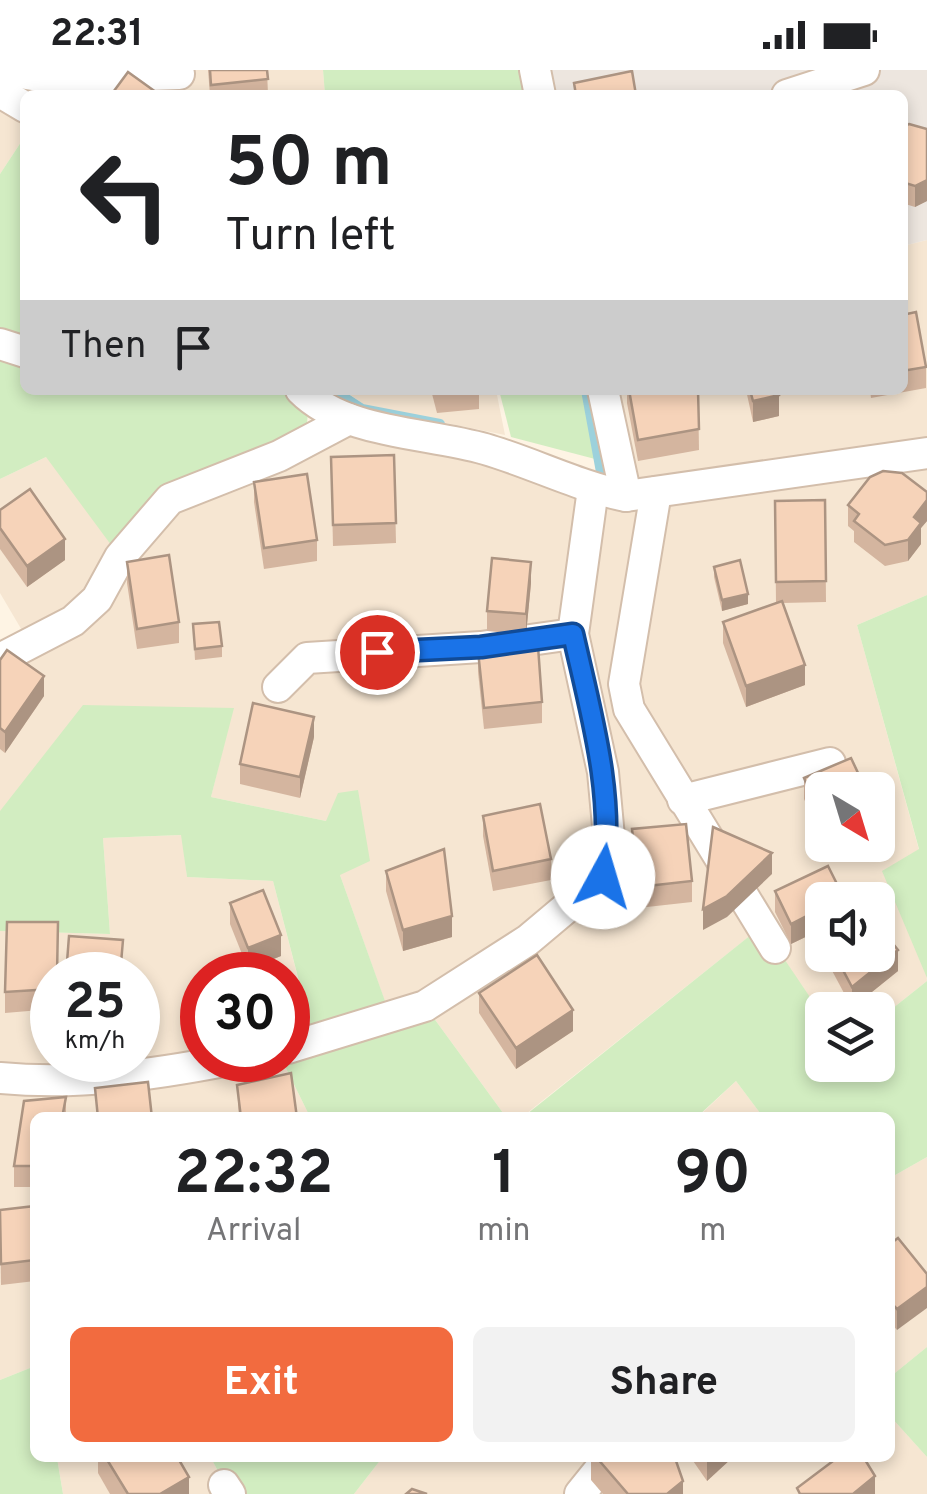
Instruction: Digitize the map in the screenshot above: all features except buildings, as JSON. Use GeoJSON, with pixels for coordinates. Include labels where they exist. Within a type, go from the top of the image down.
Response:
{"type":"FeatureCollection","features":[{"type":"Feature","properties":{"kind":"street"},"geometry":{"type":"LineString","coordinates":[[2,70],[51,78],[178,74]]}},
{"type":"Feature","properties":{"kind":"street"},"geometry":{"type":"LineString","coordinates":[[802,90],[864,70]]}},
{"type":"Feature","properties":{"kind":"street"},"geometry":{"type":"LineString","coordinates":[[306,395],[314,403],[350,418],[485,449],[593,489],[626,496],[927,453]]}},
{"type":"Feature","properties":{"kind":"street"},"geometry":{"type":"LineString","coordinates":[[604,395],[626,496]]}},
{"type":"Feature","properties":{"kind":"street"},"geometry":{"type":"LineString","coordinates":[[0,659],[72,621],[96,600],[120,557],[170,499],[279,456],[350,418]]}},
{"type":"Feature","properties":{"kind":"street"},"geometry":{"type":"LineString","coordinates":[[310,1041],[425,1006],[528,940],[603,877],[609,837],[603,772],[573,634],[593,489]]}},
{"type":"Feature","properties":{"kind":"street"},"geometry":{"type":"LineString","coordinates":[[656,492],[624,684],[640,732],[775,948]]}},
{"type":"Feature","properties":{"kind":"street"},"geometry":{"type":"LineString","coordinates":[[278,688],[306,658],[481,647],[573,634]]}},
{"type":"Feature","properties":{"kind":"street"},"geometry":{"type":"LineString","coordinates":[[683,800],[830,762]]}},
{"type":"Feature","properties":{"kind":"street"},"geometry":{"type":"LineString","coordinates":[[0,1078],[30,1081]]}},
{"type":"Feature","properties":{"kind":"street"},"geometry":{"type":"LineString","coordinates":[[47,1082],[52,1112]]}},
{"type":"Feature","properties":{"kind":"street"},"geometry":{"type":"LineString","coordinates":[[580,1494],[606,1462]]}},
{"type":"Feature","properties":{"kind":"shaded area"},"geometry":{"type":"Polygon","coordinates":[[[0,70],[323,70],[325,90],[20,90],[20,144],[0,174],[0,70]]]}},
{"type":"Feature","properties":{"kind":"shaded area"},"geometry":{"type":"Polygon","coordinates":[[[535,70],[927,70],[927,240],[908,245],[908,90],[539,90],[535,70]]]}},
{"type":"Feature","properties":{"kind":"shaded area"},"geometry":{"type":"Polygon","coordinates":[[[927,240],[927,595],[857,625],[919,850],[927,981],[895,1006],[895,992],[806,992],[761,927],[528,1112],[502,1112],[425,1006],[390,1016],[340,875],[326,821],[211,797],[233,708],[0,811],[0,659],[30,644],[0,593],[0,479],[46,457],[149,518],[349,419],[625,495],[604,395],[908,395],[908,245],[927,240]]]}},
{"type":"Feature","properties":{"kind":"shaded area"},"geometry":{"type":"Polygon","coordinates":[[[350,395],[497,395],[505,435],[368,407],[350,395]]]}},
{"type":"Feature","properties":{"kind":"shaded area"},"geometry":{"type":"Polygon","coordinates":[[[182,835],[187,877],[273,881],[291,952],[180,952],[180,1082],[293,1082],[308,1112],[30,1112],[30,1368],[0,1380],[0,931],[110,934],[103,838],[182,835]]]}},
{"type":"Feature","properties":{"kind":"shaded area"},"geometry":{"type":"Polygon","coordinates":[[[736,1081],[759,1112],[703,1112],[736,1081]]]}},
{"type":"Feature","properties":{"kind":"shaded area"},"geometry":{"type":"Polygon","coordinates":[[[927,1157],[927,1347],[895,1373],[895,1175],[927,1157]]]}},
{"type":"Feature","properties":{"kind":"shaded area"},"geometry":{"type":"Polygon","coordinates":[[[895,1422],[927,1457],[927,1494],[354,1494],[379,1462],[895,1462],[895,1422]]]}},
{"type":"Feature","properties":{"kind":"shaded area"},"geometry":{"type":"Polygon","coordinates":[[[58,1462],[213,1462],[230,1494],[63,1494],[58,1462]]]}},
{"type":"Feature","properties":{"kind":"green space"},"geometry":{"type":"Polygon","coordinates":[[[323,70],[535,70],[539,90],[325,90],[323,70]]]}},
{"type":"Feature","properties":{"kind":"green space"},"geometry":{"type":"Polygon","coordinates":[[[20,144],[20,395],[293,395],[308,410],[306,439],[196,486],[120,557],[46,457],[0,479],[0,174],[20,144]]]}},
{"type":"Feature","properties":{"kind":"green space"},"geometry":{"type":"Polygon","coordinates":[[[500,395],[589,395],[595,459],[511,437],[500,395]]]}},
{"type":"Feature","properties":{"kind":"green space"},"geometry":{"type":"Polygon","coordinates":[[[927,595],[927,978],[895,902],[895,882],[887,882],[882,871],[919,849],[857,625],[927,595]]]}},
{"type":"Feature","properties":{"kind":"green space"},"geometry":{"type":"Polygon","coordinates":[[[83,705],[234,708],[211,797],[326,821],[338,793],[358,790],[370,861],[340,875],[390,1015],[425,1006],[502,1112],[308,1112],[293,1082],[310,1082],[310,1042],[314,1039],[310,1024],[310,952],[291,952],[273,881],[187,877],[181,835],[103,838],[110,934],[0,931],[0,811],[83,705]]]}},
{"type":"Feature","properties":{"kind":"green space"},"geometry":{"type":"Polygon","coordinates":[[[762,926],[806,992],[805,1082],[895,1082],[895,1006],[927,981],[927,1157],[895,1175],[895,1112],[759,1112],[736,1081],[702,1112],[530,1112],[762,926]]]}},
{"type":"Feature","properties":{"kind":"green space"},"geometry":{"type":"Polygon","coordinates":[[[927,1347],[927,1457],[895,1422],[895,1373],[927,1347]]]}},
{"type":"Feature","properties":{"kind":"green space"},"geometry":{"type":"Polygon","coordinates":[[[30,1368],[30,1462],[58,1462],[63,1494],[0,1494],[0,1380],[30,1368]]]}},
{"type":"Feature","properties":{"kind":"green space"},"geometry":{"type":"Polygon","coordinates":[[[213,1462],[379,1462],[354,1494],[230,1494],[213,1462]]]}},
{"type":"Feature","properties":{"kind":"waterway"},"geometry":{"type":"LineString","coordinates":[[341,395],[362,409],[440,424]]}},
{"type":"Feature","properties":{"kind":"waterway"},"geometry":{"type":"LineString","coordinates":[[587,395],[601,472]]}},
{"type":"Feature","properties":{"kind":"route"},"geometry":{"type":"LineString","coordinates":[[377,652],[481,647],[573,634],[603,772],[609,837],[603,877]]}}]}
